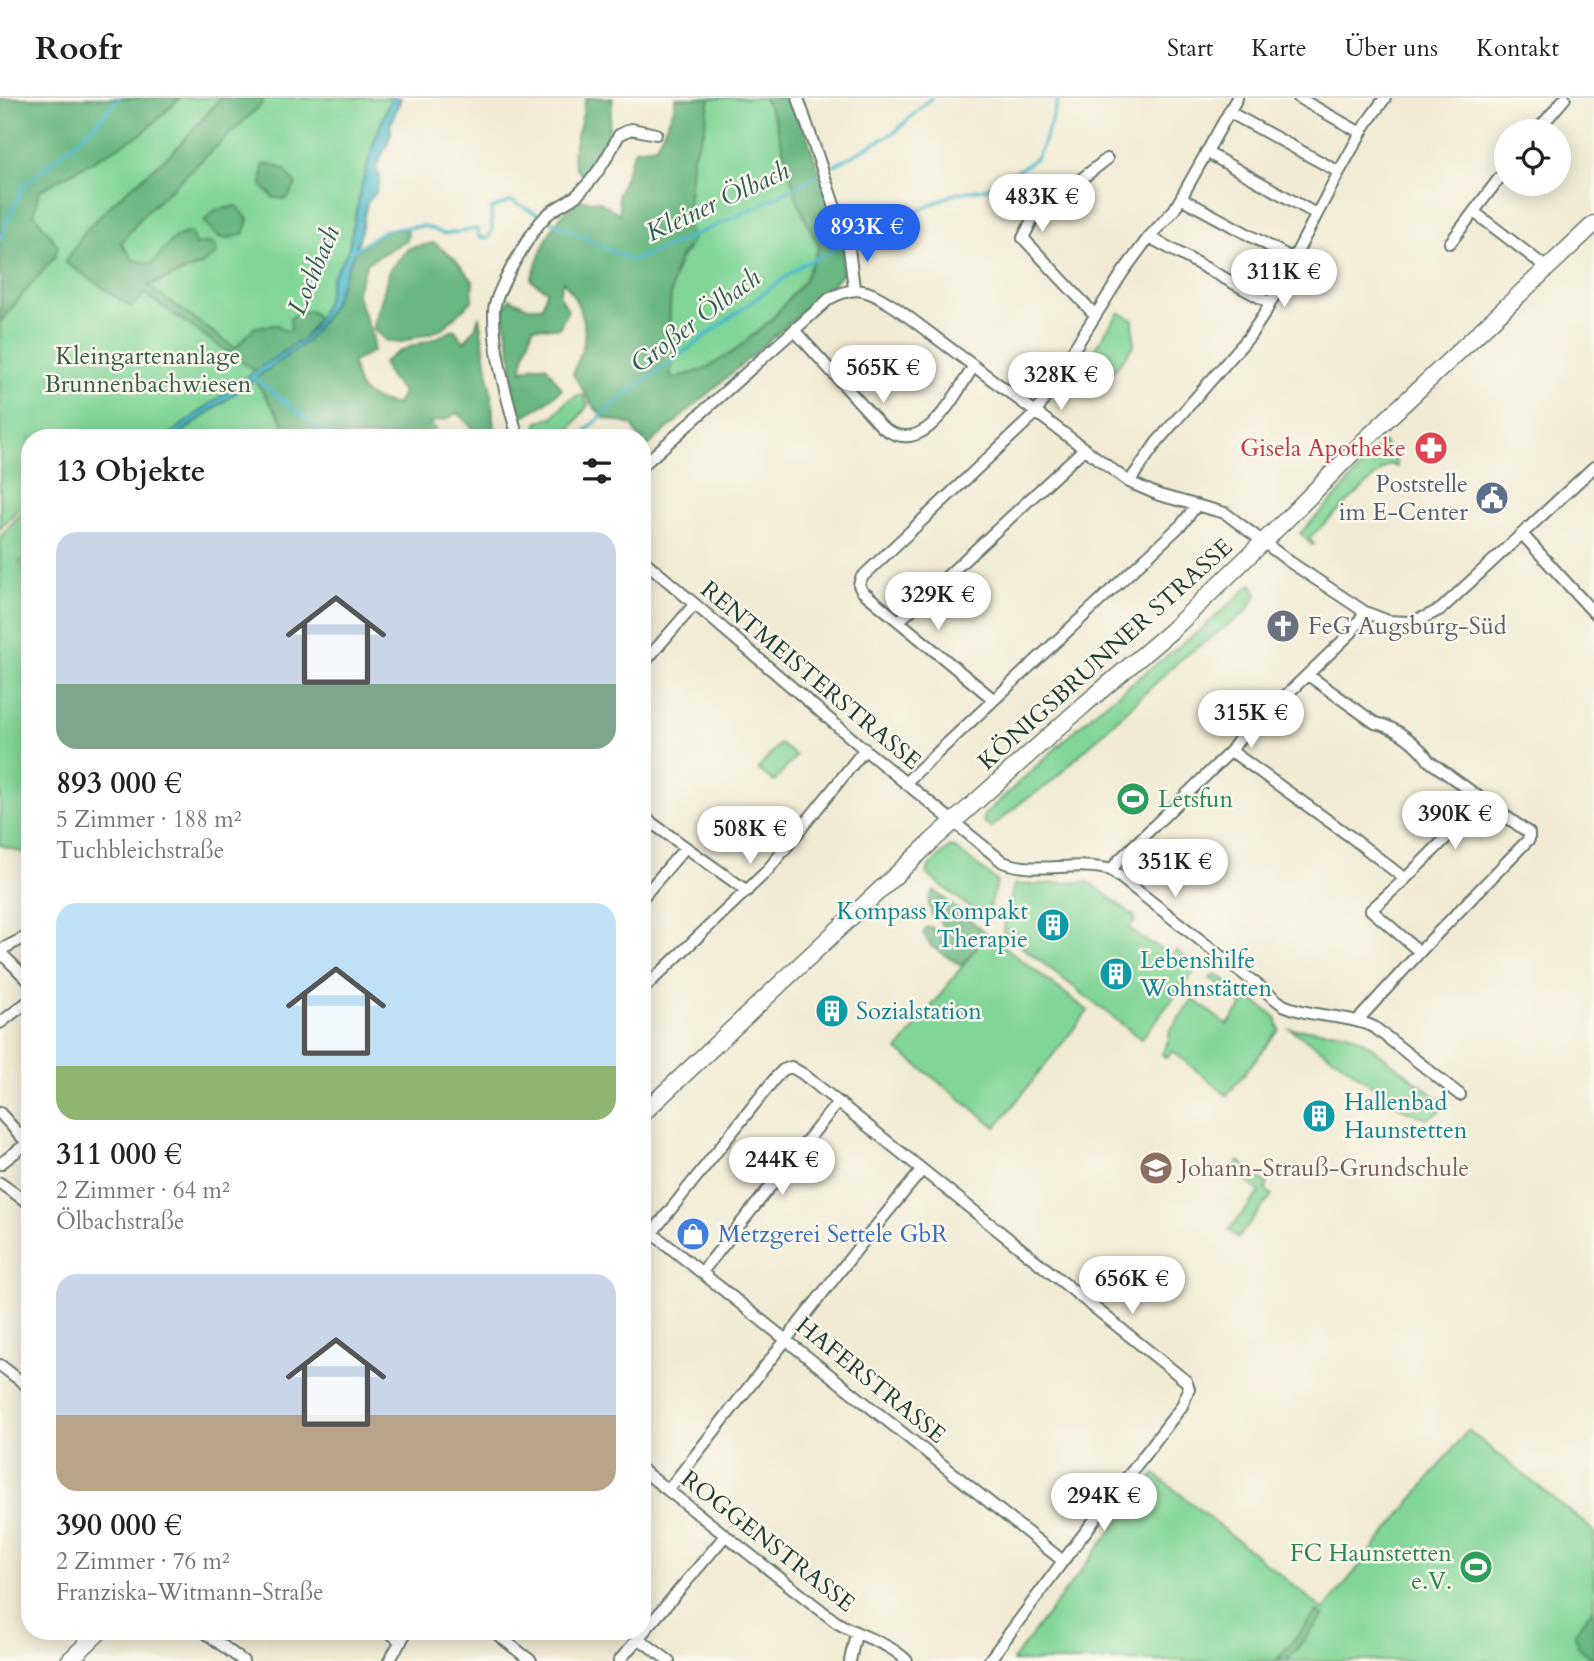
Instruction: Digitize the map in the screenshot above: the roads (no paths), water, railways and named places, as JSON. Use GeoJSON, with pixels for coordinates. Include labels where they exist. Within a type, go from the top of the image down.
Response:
{"type":"FeatureCollection","features":[{"type":"Feature","properties":{"kind":"main road","name":"KÖNIGSBRUNNER STRASSE"},"geometry":{"type":"LineString","coordinates":[[651,1106],[953,822],[1171,631],[1366,439],[1594,224]]}},
{"type":"Feature","properties":{"kind":"main road"},"geometry":{"type":"LineString","coordinates":[[69,1661],[91,1640]]}},
{"type":"Feature","properties":{"kind":"street"},"geometry":{"type":"LineString","coordinates":[[798,98],[848,244],[854,289]]}},
{"type":"Feature","properties":{"kind":"street"},"geometry":{"type":"LineString","coordinates":[[993,699],[862,592],[859,584],[861,578],[1036,413],[1095,315],[1149,237],[1174,210],[1237,98]]}},
{"type":"Feature","properties":{"kind":"street"},"geometry":{"type":"LineString","coordinates":[[1299,98],[1361,132]]}},
{"type":"Feature","properties":{"kind":"street"},"geometry":{"type":"LineString","coordinates":[[1129,482],[1157,442],[1249,337],[1270,303],[1361,132],[1385,98]]}},
{"type":"Feature","properties":{"kind":"street"},"geometry":{"type":"LineString","coordinates":[[1547,119],[1565,98]]}},
{"type":"Feature","properties":{"kind":"street"},"geometry":{"type":"LineString","coordinates":[[1229,112],[1339,172]]}},
{"type":"Feature","properties":{"kind":"street"},"geometry":{"type":"LineString","coordinates":[[516,429],[502,379],[494,308],[517,256],[544,218],[576,196],[598,175],[619,135],[631,130],[656,134]]}},
{"type":"Feature","properties":{"kind":"street"},"geometry":{"type":"LineString","coordinates":[[1206,152],[1316,214]]}},
{"type":"Feature","properties":{"kind":"street"},"geometry":{"type":"LineString","coordinates":[[1095,315],[1023,238],[1034,216],[1107,159]]}},
{"type":"Feature","properties":{"kind":"street"},"geometry":{"type":"LineString","coordinates":[[1450,243],[1494,185]]}},
{"type":"Feature","properties":{"kind":"street"},"geometry":{"type":"LineString","coordinates":[[1181,198],[1293,259]]}},
{"type":"Feature","properties":{"kind":"street"},"geometry":{"type":"LineString","coordinates":[[1474,212],[1547,268]]}},
{"type":"Feature","properties":{"kind":"street"},"geometry":{"type":"LineString","coordinates":[[1149,237],[1270,303]]}},
{"type":"Feature","properties":{"kind":"street"},"geometry":{"type":"LineString","coordinates":[[651,458],[830,299],[854,289],[874,294],[895,307],[1129,482],[1160,495],[1225,513],[1290,562],[1365,612],[1388,621],[1407,622],[1441,609],[1594,467]]}},
{"type":"Feature","properties":{"kind":"street"},"geometry":{"type":"LineString","coordinates":[[794,330],[882,427],[898,437],[917,436],[931,427],[974,366]]}},
{"type":"Feature","properties":{"kind":"street"},"geometry":{"type":"LineString","coordinates":[[899,621],[1084,449]]}},
{"type":"Feature","properties":{"kind":"street"},"geometry":{"type":"LineString","coordinates":[[905,783],[1182,524],[1196,506]]}},
{"type":"Feature","properties":{"kind":"street"},"geometry":{"type":"LineString","coordinates":[[1522,534],[1594,613]]}},
{"type":"Feature","properties":{"kind":"street","name":"RENTMEISTERSTRASSE"},"geometry":{"type":"LineString","coordinates":[[651,567],[905,783],[1003,862],[1013,866],[1097,866],[1111,870]]}},
{"type":"Feature","properties":{"kind":"street"},"geometry":{"type":"LineString","coordinates":[[651,655],[694,605]]}},
{"type":"Feature","properties":{"kind":"street"},"geometry":{"type":"LineString","coordinates":[[1365,612],[1352,633],[1238,741],[1111,870],[1283,1005],[1312,1015],[1358,1020],[1388,1037],[1460,1095]]}},
{"type":"Feature","properties":{"kind":"street"},"geometry":{"type":"LineString","coordinates":[[1308,675],[1375,723],[1387,725],[1421,749],[1429,761],[1526,829],[1529,839],[1358,1020]]}},
{"type":"Feature","properties":{"kind":"street"},"geometry":{"type":"LineString","coordinates":[[651,982],[767,870],[865,749]]}},
{"type":"Feature","properties":{"kind":"street"},"geometry":{"type":"LineString","coordinates":[[1231,751],[1405,878]]}},
{"type":"Feature","properties":{"kind":"street"},"geometry":{"type":"LineString","coordinates":[[1420,952],[1371,910],[1485,800]]}},
{"type":"Feature","properties":{"kind":"street"},"geometry":{"type":"LineString","coordinates":[[651,823],[747,891]]}},
{"type":"Feature","properties":{"kind":"street"},"geometry":{"type":"LineString","coordinates":[[651,888],[685,848]]}},
{"type":"Feature","properties":{"kind":"street"},"geometry":{"type":"LineString","coordinates":[[21,940],[0,951],[21,973]]}},
{"type":"Feature","properties":{"kind":"street"},"geometry":{"type":"LineString","coordinates":[[0,1023],[21,1007]]}},
{"type":"Feature","properties":{"kind":"street"},"geometry":{"type":"LineString","coordinates":[[652,1233],[776,1077],[791,1067],[1179,1374],[1189,1390],[1182,1406],[989,1661]]}},
{"type":"Feature","properties":{"kind":"street"},"geometry":{"type":"LineString","coordinates":[[702,1272],[838,1102]]}},
{"type":"Feature","properties":{"kind":"street"},"geometry":{"type":"LineString","coordinates":[[0,1113],[21,1135]]}},
{"type":"Feature","properties":{"kind":"street"},"geometry":{"type":"LineString","coordinates":[[0,1164],[21,1148]]}},
{"type":"Feature","properties":{"kind":"street"},"geometry":{"type":"LineString","coordinates":[[668,1490],[922,1170]]}},
{"type":"Feature","properties":{"kind":"street"},"geometry":{"type":"LineString","coordinates":[[0,1183],[21,1198]]}},
{"type":"Feature","properties":{"kind":"street","name":"HAFERSTRASSE"},"geometry":{"type":"LineString","coordinates":[[652,1233],[1063,1561]]}},
{"type":"Feature","properties":{"kind":"street"},"geometry":{"type":"LineString","coordinates":[[0,1365],[21,1381]]}},
{"type":"Feature","properties":{"kind":"street","name":"ROGGENSTRASSE"},"geometry":{"type":"LineString","coordinates":[[651,1477],[836,1622],[885,1644],[907,1661]]}},
{"type":"Feature","properties":{"kind":"street"},"geometry":{"type":"LineString","coordinates":[[651,1623],[725,1536]]}},
{"type":"Feature","properties":{"kind":"street"},"geometry":{"type":"LineString","coordinates":[[850,1661],[856,1633]]}},
{"type":"Feature","properties":{"kind":"street"},"geometry":{"type":"LineString","coordinates":[[215,1640],[243,1661]]}},
{"type":"Feature","properties":{"kind":"street"},"geometry":{"type":"LineString","coordinates":[[389,1661],[401,1642],[399,1640]]}},
{"type":"Feature","properties":{"kind":"street"},"geometry":{"type":"LineString","coordinates":[[504,1640],[531,1661]]}},
{"type":"Feature","properties":{"kind":"street"},"geometry":{"type":"LineString","coordinates":[[619,1661],[636,1640]]}},
{"type":"Feature","properties":{"kind":"street"},"geometry":{"type":"LineString","coordinates":[[641,1640],[670,1661]]}},
{"type":"Feature","properties":{"kind":"water"},"geometry":{"type":"Polygon","coordinates":[[[391,98],[401,98],[390,126],[387,145],[376,167],[380,178],[376,192],[367,203],[359,240],[330,310],[307,341],[186,429],[177,429],[304,338],[312,329],[326,303],[332,278],[348,251],[375,139],[391,98]]]}},
{"type":"Feature","properties":{"kind":"waterway"},"geometry":{"type":"LineString","coordinates":[[0,239],[23,186],[92,128],[119,98]]}},
{"type":"Feature","properties":{"kind":"waterway","name":"Kleiner Ölbach"},"geometry":{"type":"LineString","coordinates":[[835,165],[895,132],[931,98]]}},
{"type":"Feature","properties":{"kind":"waterway","name":"Großer Ölbach"},"geometry":{"type":"LineString","coordinates":[[860,239],[956,193],[985,189],[1025,166],[1036,158],[1042,147],[1059,98]]}},
{"type":"Feature","properties":{"kind":"waterway","name":"Kleiner Ölbach"},"geometry":{"type":"LineString","coordinates":[[352,252],[385,230],[425,226],[444,234],[477,229],[479,237],[489,238],[492,229],[491,209],[511,201],[632,261],[727,221],[819,174]]}},
{"type":"Feature","properties":{"kind":"waterway","name":"Großer Ölbach"},"geometry":{"type":"LineString","coordinates":[[588,429],[620,399],[803,264],[843,246]]}},
{"type":"Feature","properties":{"kind":"waterway","name":"Großer Ölbach"},"geometry":{"type":"LineString","coordinates":[[253,377],[320,429]]}},
{"type":"Feature","properties":{"kind":"place","name":"Gisela Apotheke"},"geometry":{"type":"Point","coordinates":[1431,448]}},
{"type":"Feature","properties":{"kind":"place","name":"Poststelle im E-Center"},"geometry":{"type":"Point","coordinates":[1492,498]}},
{"type":"Feature","properties":{"kind":"place","name":"FeG Augsburg-Süd"},"geometry":{"type":"Point","coordinates":[1283,626]}},
{"type":"Feature","properties":{"kind":"place","name":"Letsfun"},"geometry":{"type":"Point","coordinates":[1133,799]}},
{"type":"Feature","properties":{"kind":"place","name":"Kompass Kompakt Therapie"},"geometry":{"type":"Point","coordinates":[1053,925]}},
{"type":"Feature","properties":{"kind":"place","name":"Lebenshilfe Wohnstätten"},"geometry":{"type":"Point","coordinates":[1116,974]}},
{"type":"Feature","properties":{"kind":"place","name":"Sozialstation"},"geometry":{"type":"Point","coordinates":[832,1011]}},
{"type":"Feature","properties":{"kind":"place","name":"Hallenbad Haunstetten"},"geometry":{"type":"Point","coordinates":[1319,1116]}},
{"type":"Feature","properties":{"kind":"place","name":"Johann-Strauß-Grundschule"},"geometry":{"type":"Point","coordinates":[1156,1168]}},
{"type":"Feature","properties":{"kind":"place","name":"Metzgerei Settele GbR"},"geometry":{"type":"Point","coordinates":[693,1234]}},
{"type":"Feature","properties":{"kind":"place","name":"FC Haunstetten e.V."},"geometry":{"type":"Point","coordinates":[1476,1567]}},
{"type":"Feature","properties":{"kind":"water label","name":"Lochbach"},"geometry":{"type":"Point","coordinates":[313,270]}},
{"type":"Feature","properties":{"kind":"park label","name":"Kleingartenanlage Brunnenbachwiesen"},"geometry":{"type":"Point","coordinates":[148,370]}}]}
